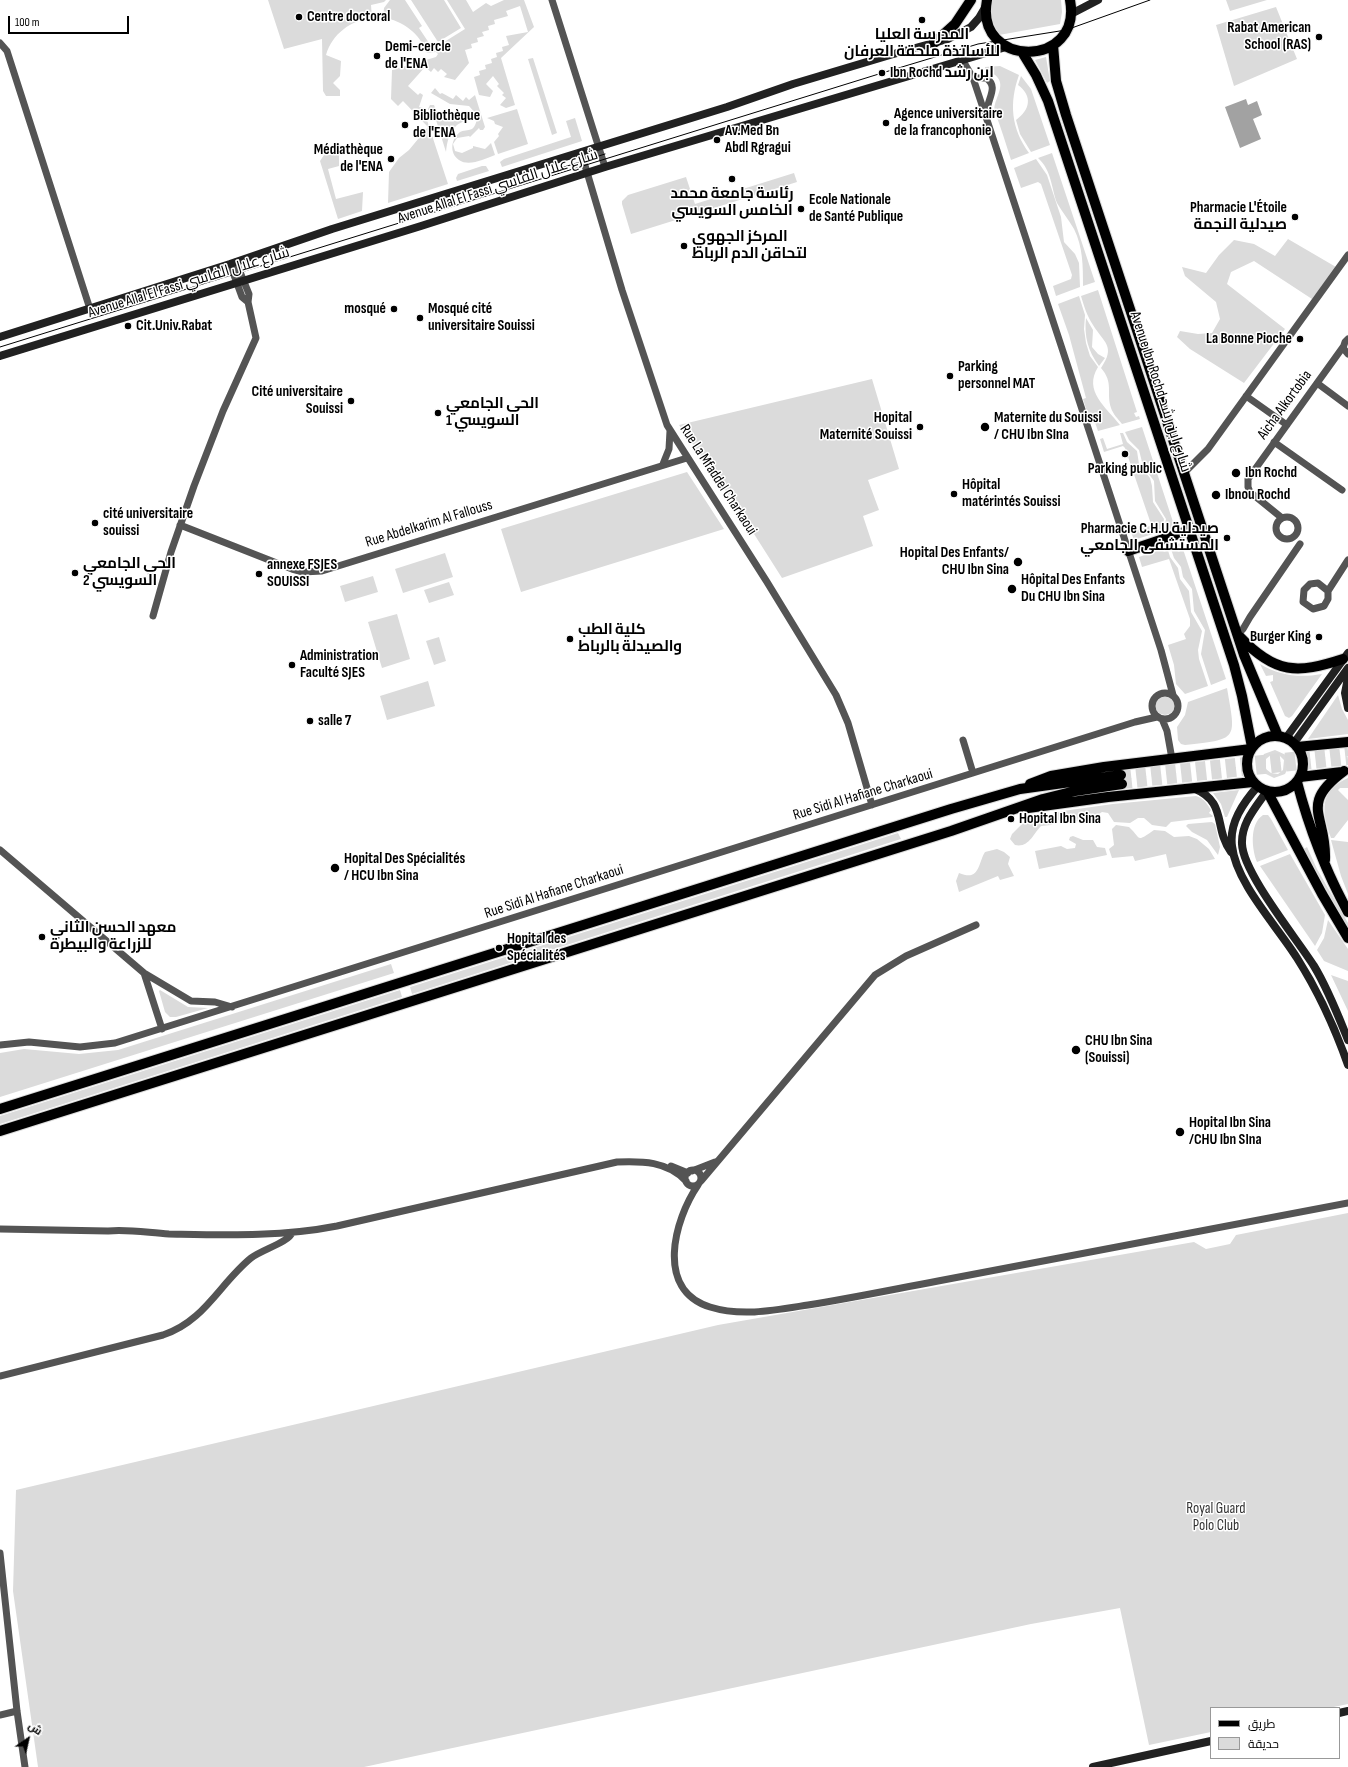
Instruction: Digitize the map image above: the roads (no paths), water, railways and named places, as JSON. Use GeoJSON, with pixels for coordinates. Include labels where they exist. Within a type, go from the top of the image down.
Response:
{"type":"FeatureCollection","features":[{"type":"Feature","properties":{"kind":"main road"},"geometry":{"type":"LineString","coordinates":[[934,43],[955,24],[971,0]]}},
{"type":"Feature","properties":{"kind":"main road"},"geometry":{"type":"LineString","coordinates":[[986,3],[987,20],[992,32],[1006,47],[1022,52],[1041,51],[1053,45],[1066,30],[1071,14],[1070,0]]}},
{"type":"Feature","properties":{"kind":"main road","name":"Avenue Ibn Rochd شارع ابن رشد"},"geometry":{"type":"LineString","coordinates":[[1053,45],[1057,87],[1238,634],[1260,696],[1289,741]]}},
{"type":"Feature","properties":{"kind":"main road","name":"Avenue Ibn Rochd شارع ابن رشد"},"geometry":{"type":"LineString","coordinates":[[1022,52],[1036,75],[1048,101],[1190,530],[1238,680],[1251,748]]}},
{"type":"Feature","properties":{"kind":"main road"},"geometry":{"type":"LineString","coordinates":[[1128,550],[1190,530]]}},
{"type":"Feature","properties":{"kind":"main road"},"geometry":{"type":"LineString","coordinates":[[1238,634],[1252,649],[1264,658],[1287,668],[1312,668],[1346,660]]}},
{"type":"Feature","properties":{"kind":"main road"},"geometry":{"type":"LineString","coordinates":[[0,1109],[944,811],[1020,789],[1059,774],[1251,748],[1266,737],[1289,741],[1348,742]]}},
{"type":"Feature","properties":{"kind":"main road"},"geometry":{"type":"LineString","coordinates":[[1289,741],[1303,759],[1298,780],[1309,824],[1324,865],[1348,912]]}},
{"type":"Feature","properties":{"kind":"main road"},"geometry":{"type":"LineString","coordinates":[[1251,748],[1248,755],[1247,769],[1255,784],[1267,791],[1283,791],[1298,780],[1346,771]]}},
{"type":"Feature","properties":{"kind":"main road"},"geometry":{"type":"LineString","coordinates":[[1324,865],[1325,845],[1318,811],[1318,800],[1326,786],[1346,771]]}},
{"type":"Feature","properties":{"kind":"main road"},"geometry":{"type":"LineString","coordinates":[[0,1131],[1020,808],[1043,799],[1121,780],[1020,789]]}},
{"type":"Feature","properties":{"kind":"main road"},"geometry":{"type":"LineString","coordinates":[[1020,808],[1044,807],[1108,797],[1192,788],[1255,784]]}},
{"type":"Feature","properties":{"kind":"main road"},"geometry":{"type":"LineString","coordinates":[[1267,791],[1322,894],[1348,938]]}},
{"type":"Feature","properties":{"kind":"street"},"geometry":{"type":"LineString","coordinates":[[552,0],[599,146],[604,167]]}},
{"type":"Feature","properties":{"kind":"street"},"geometry":{"type":"LineString","coordinates":[[1071,14],[1098,0]]}},
{"type":"Feature","properties":{"kind":"street","name":"Avenue Allal El Fassi شارع علال الفاسي"},"geometry":{"type":"LineString","coordinates":[[0,338],[233,263],[332,229],[727,107],[794,84],[934,43],[965,32],[975,23],[986,3]]}},
{"type":"Feature","properties":{"kind":"street"},"geometry":{"type":"LineString","coordinates":[[0,43],[7,51],[90,309]]}},
{"type":"Feature","properties":{"kind":"street","name":"Avenue Allal El Fassi شارع علال الفاسي"},"geometry":{"type":"LineString","coordinates":[[0,356],[421,226],[604,167],[1006,47]]}},
{"type":"Feature","properties":{"kind":"street"},"geometry":{"type":"LineString","coordinates":[[962,59],[972,78],[988,124],[1161,650],[1166,674],[1173,695],[1177,700],[1178,707],[1172,718],[1168,735]]}},
{"type":"Feature","properties":{"kind":"street"},"geometry":{"type":"LineString","coordinates":[[972,78],[986,78],[992,85],[993,92],[987,106],[988,124]]}},
{"type":"Feature","properties":{"kind":"street","name":"Rue La Mfaddel Charkaoui"},"geometry":{"type":"LineString","coordinates":[[581,152],[586,173],[660,408],[670,430],[687,458],[767,582],[836,695],[848,723],[872,805]]}},
{"type":"Feature","properties":{"kind":"street"},"geometry":{"type":"LineString","coordinates":[[1184,473],[1208,449],[1348,255]]}},
{"type":"Feature","properties":{"kind":"street"},"geometry":{"type":"LineString","coordinates":[[153,616],[180,525],[223,411],[254,341],[255,330],[248,302],[242,297],[240,281],[233,263]]}},
{"type":"Feature","properties":{"kind":"street","name":"Aicha Alkortobia"},"geometry":{"type":"LineString","coordinates":[[1282,518],[1250,492],[1248,487],[1248,479],[1343,347],[1345,342],[1348,340]]}},
{"type":"Feature","properties":{"kind":"street"},"geometry":{"type":"LineString","coordinates":[[1343,347],[1348,354]]}},
{"type":"Feature","properties":{"kind":"street"},"geometry":{"type":"LineString","coordinates":[[1316,383],[1348,406]]}},
{"type":"Feature","properties":{"kind":"street"},"geometry":{"type":"LineString","coordinates":[[1246,396],[1287,425]]}},
{"type":"Feature","properties":{"kind":"street"},"geometry":{"type":"LineString","coordinates":[[663,464],[669,449],[670,430]]}},
{"type":"Feature","properties":{"kind":"street"},"geometry":{"type":"LineString","coordinates":[[1274,442],[1342,490]]}},
{"type":"Feature","properties":{"kind":"street","name":"Rue Abdelkarim Al Fallouss"},"geometry":{"type":"LineString","coordinates":[[180,525],[292,569],[303,572],[322,571],[663,464],[687,458]]}},
{"type":"Feature","properties":{"kind":"street"},"geometry":{"type":"LineString","coordinates":[[1238,634],[1243,630],[1250,617],[1300,544]]}},
{"type":"Feature","properties":{"kind":"street"},"geometry":{"type":"LineString","coordinates":[[1328,591],[1348,560]]}},
{"type":"Feature","properties":{"kind":"street"},"geometry":{"type":"LineString","coordinates":[[1289,741],[1346,660]]}},
{"type":"Feature","properties":{"kind":"street"},"geometry":{"type":"LineString","coordinates":[[1136,722],[1152,707],[1154,698],[1159,694],[1166,674]]}},
{"type":"Feature","properties":{"kind":"street"},"geometry":{"type":"LineString","coordinates":[[1348,678],[1345,692],[1348,708]]}},
{"type":"Feature","properties":{"kind":"street"},"geometry":{"type":"LineString","coordinates":[[1159,694],[1168,693],[1173,695]]}},
{"type":"Feature","properties":{"kind":"street"},"geometry":{"type":"LineString","coordinates":[[1152,707],[1168,735],[1172,759]]}},
{"type":"Feature","properties":{"kind":"street"},"geometry":{"type":"LineString","coordinates":[[1159,718],[1172,718]]}},
{"type":"Feature","properties":{"kind":"street","name":"Rue Sidi Al Hafiane Charkaoui"},"geometry":{"type":"LineString","coordinates":[[0,1045],[29,1042],[68,1047],[92,1047],[115,1043],[1136,722],[1159,718]]}},
{"type":"Feature","properties":{"kind":"street"},"geometry":{"type":"LineString","coordinates":[[963,740],[973,773]]}},
{"type":"Feature","properties":{"kind":"street"},"geometry":{"type":"LineString","coordinates":[[1233,855],[1231,837],[1235,821],[1255,784]]}},
{"type":"Feature","properties":{"kind":"street"},"geometry":{"type":"LineString","coordinates":[[1192,788],[1205,794],[1216,806],[1224,839],[1245,882],[1298,958],[1325,1009],[1348,1065]]}},
{"type":"Feature","properties":{"kind":"street"},"geometry":{"type":"LineString","coordinates":[[1267,791],[1244,826],[1242,845],[1245,861],[1315,968],[1332,1001],[1348,1040]]}},
{"type":"Feature","properties":{"kind":"street"},"geometry":{"type":"LineString","coordinates":[[0,850],[144,973],[191,1001],[215,1002],[232,1007]]}},
{"type":"Feature","properties":{"kind":"street"},"geometry":{"type":"LineString","coordinates":[[976,925],[902,958],[875,975],[699,1183],[688,1202],[676,1233],[674,1246],[678,1279],[690,1295],[703,1305],[725,1311],[745,1312],[782,1309],[883,1292],[1348,1203]]}},
{"type":"Feature","properties":{"kind":"street"},"geometry":{"type":"LineString","coordinates":[[144,973],[162,1029]]}},
{"type":"Feature","properties":{"kind":"street"},"geometry":{"type":"LineString","coordinates":[[0,1229],[123,1230],[186,1234],[292,1233],[337,1226],[602,1164],[632,1161],[676,1167],[690,1172],[700,1173],[699,1183]]}},
{"type":"Feature","properties":{"kind":"street"},"geometry":{"type":"LineString","coordinates":[[690,1172],[718,1162]]}},
{"type":"Feature","properties":{"kind":"street"},"geometry":{"type":"LineString","coordinates":[[662,1165],[675,1171],[688,1183],[699,1183]]}},
{"type":"Feature","properties":{"kind":"street"},"geometry":{"type":"LineString","coordinates":[[688,1202],[688,1183],[690,1172]]}},
{"type":"Feature","properties":{"kind":"street"},"geometry":{"type":"LineString","coordinates":[[0,1376],[163,1335],[180,1328],[200,1313],[250,1259],[268,1247],[288,1239],[292,1233]]}},
{"type":"Feature","properties":{"kind":"street"},"geometry":{"type":"LineString","coordinates":[[0,1553],[17,1711],[25,1767]]}},
{"type":"Feature","properties":{"kind":"street"},"geometry":{"type":"LineString","coordinates":[[0,1715],[17,1711]]}},
{"type":"Feature","properties":{"kind":"street"},"geometry":{"type":"LineString","coordinates":[[1093,1767],[1210,1741]]}},
{"type":"Feature","properties":{"kind":"tunnel"},"geometry":{"type":"LineString","coordinates":[[1121,775],[1348,751]]}},
{"type":"Feature","properties":{"kind":"tunnel"},"geometry":{"type":"LineString","coordinates":[[1122,784],[1348,760]]}},
{"type":"Feature","properties":{"kind":"tram line"},"geometry":{"type":"LineString","coordinates":[[0,347],[978,44],[1066,30],[1150,0]]}},
{"type":"Feature","properties":{"kind":"tram line"},"geometry":{"type":"LineString","coordinates":[[561,168],[605,154]]}},
{"type":"Feature","properties":{"kind":"place","name":"Centre doctoral"},"geometry":{"type":"Point","coordinates":[299,17]}},
{"type":"Feature","properties":{"kind":"place","name":"المدرسة العليا للأساتذة ملحقة العرفان"},"geometry":{"type":"Point","coordinates":[922,20]}},
{"type":"Feature","properties":{"kind":"place","name":"Rabat American School (RAS)"},"geometry":{"type":"Point","coordinates":[1319,37]}},
{"type":"Feature","properties":{"kind":"place","name":"Demi-cercle de l'ENA"},"geometry":{"type":"Point","coordinates":[377,56]}},
{"type":"Feature","properties":{"kind":"place","name":"Ibn Rochd ابن رشد"},"geometry":{"type":"Point","coordinates":[882,73]}},
{"type":"Feature","properties":{"kind":"place","name":"Agence universitaire de la francophonie"},"geometry":{"type":"Point","coordinates":[886,123]}},
{"type":"Feature","properties":{"kind":"place","name":"Bibliothèque de l'ENA"},"geometry":{"type":"Point","coordinates":[405,125]}},
{"type":"Feature","properties":{"kind":"place","name":"Av.Med Bn Abdl Rgragui"},"geometry":{"type":"Point","coordinates":[717,140]}},
{"type":"Feature","properties":{"kind":"place","name":"Médiathèque de l'ENA"},"geometry":{"type":"Point","coordinates":[391,159]}},
{"type":"Feature","properties":{"kind":"place","name":"رئاسة جامعة محمد الخامس السويسي"},"geometry":{"type":"Point","coordinates":[732,179]}},
{"type":"Feature","properties":{"kind":"place","name":"Ecole Nationale de Santé Publique"},"geometry":{"type":"Point","coordinates":[801,209]}},
{"type":"Feature","properties":{"kind":"place","name":"Pharmacie L'Étoile صيدلية النجمة"},"geometry":{"type":"Point","coordinates":[1295,217]}},
{"type":"Feature","properties":{"kind":"place","name":"المركز الجهوي لتحاقن الدم الرباط"},"geometry":{"type":"Point","coordinates":[684,246]}},
{"type":"Feature","properties":{"kind":"place","name":"mosqué"},"geometry":{"type":"Point","coordinates":[394,309]}},
{"type":"Feature","properties":{"kind":"place","name":"Mosqué cité universitaire Souissi"},"geometry":{"type":"Point","coordinates":[420,318]}},
{"type":"Feature","properties":{"kind":"place","name":"Cit.Univ.Rabat"},"geometry":{"type":"Point","coordinates":[128,326]}},
{"type":"Feature","properties":{"kind":"place","name":"La Bonne Pioche"},"geometry":{"type":"Point","coordinates":[1300,339]}},
{"type":"Feature","properties":{"kind":"place","name":"Parking personnel MAT"},"geometry":{"type":"Point","coordinates":[950,376]}},
{"type":"Feature","properties":{"kind":"place","name":"Cité universitaire Souissi"},"geometry":{"type":"Point","coordinates":[351,401]}},
{"type":"Feature","properties":{"kind":"place","name":"الحي الجامعي السويسي 1"},"geometry":{"type":"Point","coordinates":[438,413]}},
{"type":"Feature","properties":{"kind":"place","name":"Hopital Maternité Souissi"},"geometry":{"type":"Point","coordinates":[920,427]}},
{"type":"Feature","properties":{"kind":"place","name":"Maternite du Souissi / CHU Ibn SIna"},"geometry":{"type":"Point","coordinates":[985,427]}},
{"type":"Feature","properties":{"kind":"place","name":"Parking public"},"geometry":{"type":"Point","coordinates":[1125,454]}},
{"type":"Feature","properties":{"kind":"place","name":"Ibn Rochd"},"geometry":{"type":"Point","coordinates":[1236,473]}},
{"type":"Feature","properties":{"kind":"place","name":"Hôpital matérintés Souissi"},"geometry":{"type":"Point","coordinates":[954,494]}},
{"type":"Feature","properties":{"kind":"place","name":"Ibnou Rochd"},"geometry":{"type":"Point","coordinates":[1216,495]}},
{"type":"Feature","properties":{"kind":"place","name":"cité universitaire souissi"},"geometry":{"type":"Point","coordinates":[95,523]}},
{"type":"Feature","properties":{"kind":"place","name":"Pharmacie C.H.U صيدلية المستشفى الجامعي"},"geometry":{"type":"Point","coordinates":[1227,538]}},
{"type":"Feature","properties":{"kind":"place","name":"Hopital Des Enfants/ CHU Ibn Sina"},"geometry":{"type":"Point","coordinates":[1018,562]}},
{"type":"Feature","properties":{"kind":"place","name":"الحي الجامعي السويسي 2"},"geometry":{"type":"Point","coordinates":[75,573]}},
{"type":"Feature","properties":{"kind":"place","name":"annexe FSJES SOUISSI"},"geometry":{"type":"Point","coordinates":[259,574]}},
{"type":"Feature","properties":{"kind":"place","name":"Hôpital Des Enfants Du CHU Ibn Sina"},"geometry":{"type":"Point","coordinates":[1012,589]}},
{"type":"Feature","properties":{"kind":"place","name":"Burger King"},"geometry":{"type":"Point","coordinates":[1319,637]}},
{"type":"Feature","properties":{"kind":"place","name":"كلية الطب والصيدلة بالرباط"},"geometry":{"type":"Point","coordinates":[570,639]}},
{"type":"Feature","properties":{"kind":"place","name":"Administration Faculté SJES"},"geometry":{"type":"Point","coordinates":[292,665]}},
{"type":"Feature","properties":{"kind":"place","name":"salle 7"},"geometry":{"type":"Point","coordinates":[310,721]}},
{"type":"Feature","properties":{"kind":"place","name":"Hopital Ibn Sina"},"geometry":{"type":"Point","coordinates":[1011,819]}},
{"type":"Feature","properties":{"kind":"place","name":"Hopital Des Spécialités / HCU Ibn Sina"},"geometry":{"type":"Point","coordinates":[335,868]}},
{"type":"Feature","properties":{"kind":"place","name":"معهد الحسن الثاني للزراعة والبيطرة"},"geometry":{"type":"Point","coordinates":[42,937]}},
{"type":"Feature","properties":{"kind":"place","name":"Hopital des Spécialités"},"geometry":{"type":"Point","coordinates":[499,948]}},
{"type":"Feature","properties":{"kind":"place","name":"CHU Ibn Sina (Souissi)"},"geometry":{"type":"Point","coordinates":[1076,1050]}},
{"type":"Feature","properties":{"kind":"place","name":"Hopital Ibn Sina /CHU Ibn SIna"},"geometry":{"type":"Point","coordinates":[1180,1132]}},
{"type":"Feature","properties":{"kind":"park label","name":"Royal Guard Polo Club"},"geometry":{"type":"Point","coordinates":[1216,1518]}}]}
